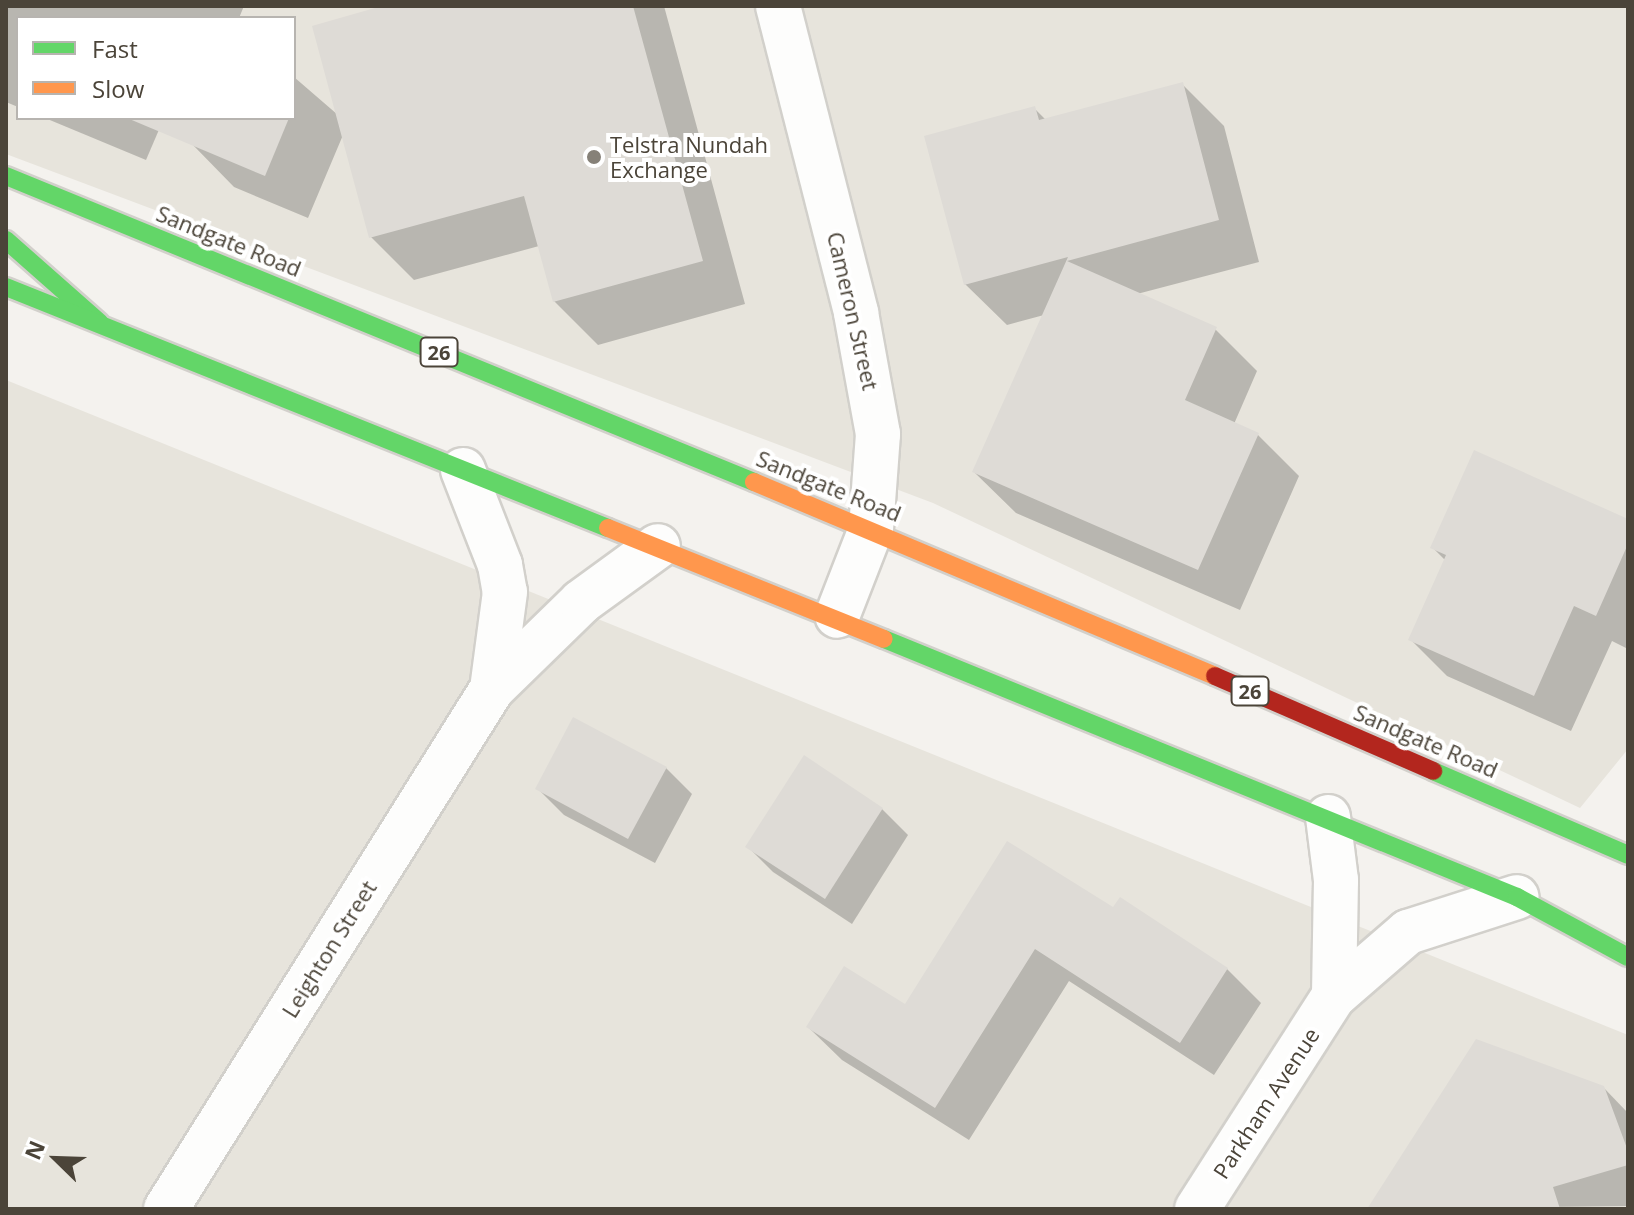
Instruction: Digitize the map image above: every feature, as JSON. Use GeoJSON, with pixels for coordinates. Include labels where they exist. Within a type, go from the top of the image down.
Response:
{"type":"FeatureCollection","features":[{"type":"Feature","properties":{"kind":"main road","name":"Sandgate Road"},"geometry":{"type":"LineString","coordinates":[[6,176],[871,529],[1628,855]]}},
{"type":"Feature","properties":{"kind":"main road"},"geometry":{"type":"LineString","coordinates":[[6,240],[101,324]]}},
{"type":"Feature","properties":{"kind":"main road"},"geometry":{"type":"LineString","coordinates":[[6,287],[837,616],[1328,817],[1517,897],[1628,957]]}},
{"type":"Feature","properties":{"kind":"street","name":"Cameron Street"},"geometry":{"type":"LineString","coordinates":[[778,6],[856,313],[876,413],[879,456],[871,529],[837,616]]}},
{"type":"Feature","properties":{"kind":"street","name":"Leighton Street"},"geometry":{"type":"LineString","coordinates":[[463,470],[500,565],[505,592],[492,689]]}},
{"type":"Feature","properties":{"kind":"street","name":"Leighton Street"},"geometry":{"type":"LineString","coordinates":[[166,1209],[492,689],[581,602],[658,546]]}},
{"type":"Feature","properties":{"kind":"street"},"geometry":{"type":"LineString","coordinates":[[1328,817],[1336,880],[1334,996]]}},
{"type":"Feature","properties":{"kind":"street","name":"Parkham Avenue"},"geometry":{"type":"LineString","coordinates":[[1197,1209],[1334,996],[1408,932],[1517,897]]}},
{"type":"Feature","properties":{"kind":"shaded area"},"geometry":{"type":"Polygon","coordinates":[[[6,6],[1628,6],[1628,749],[1580,808],[933,503],[6,154],[6,6]]]}},
{"type":"Feature","properties":{"kind":"shaded area"},"geometry":{"type":"Polygon","coordinates":[[[6,380],[1628,1035],[1628,1209],[6,1209],[6,380]]]}},
{"type":"Feature","properties":{"kind":"building"},"geometry":{"type":"Polygon","coordinates":[[[382,6],[633,6],[703,261],[553,302],[524,196],[369,238],[312,26],[382,6]]]}},
{"type":"Feature","properties":{"kind":"building"},"geometry":{"type":"Polygon","coordinates":[[[1183,82],[1219,220],[1067,261],[1217,327],[1185,400],[1259,433],[1198,570],[972,472],[1068,257],[964,285],[924,136],[1035,106],[1039,120],[1183,82]]]}},
{"type":"Feature","properties":{"kind":"building"},"geometry":{"type":"Polygon","coordinates":[[[132,120],[288,120],[265,176],[132,120]]]}},
{"type":"Feature","properties":{"kind":"building"},"geometry":{"type":"Polygon","coordinates":[[[1474,450],[1628,519],[1628,544],[1596,616],[1574,606],[1534,696],[1408,640],[1446,555],[1430,548],[1474,450]]]}},
{"type":"Feature","properties":{"kind":"building"},"geometry":{"type":"Polygon","coordinates":[[[573,717],[667,767],[628,839],[535,789],[573,717]]]}},
{"type":"Feature","properties":{"kind":"building"},"geometry":{"type":"Polygon","coordinates":[[[804,755],[883,808],[825,899],[745,847],[804,755]]]}},
{"type":"Feature","properties":{"kind":"building"},"geometry":{"type":"Polygon","coordinates":[[[1007,841],[1113,907],[1120,897],[1228,968],[1180,1043],[1035,949],[935,1108],[806,1027],[844,966],[905,1004],[1007,841]]]}},
{"type":"Feature","properties":{"kind":"building"},"geometry":{"type":"Polygon","coordinates":[[[1476,1039],[1604,1086],[1628,1151],[1628,1165],[1553,1187],[1560,1209],[1367,1209],[1476,1039]]]}},
{"type":"Feature","properties":{"kind":"traffic: fast"},"geometry":{"type":"LineString","coordinates":[[6,176],[754,482]]}},
{"type":"Feature","properties":{"kind":"traffic: fast"},"geometry":{"type":"LineString","coordinates":[[6,240],[100,323]]}},
{"type":"Feature","properties":{"kind":"traffic: fast"},"geometry":{"type":"LineString","coordinates":[[6,287],[608,528]]}},
{"type":"Feature","properties":{"kind":"traffic: fast"},"geometry":{"type":"LineString","coordinates":[[884,639],[1517,897],[1628,957]]}},
{"type":"Feature","properties":{"kind":"traffic: fast"},"geometry":{"type":"LineString","coordinates":[[1433,771],[1628,855]]}},
{"type":"Feature","properties":{"kind":"traffic: slow"},"geometry":{"type":"LineString","coordinates":[[754,482],[1215,676]]}},
{"type":"Feature","properties":{"kind":"traffic: slow"},"geometry":{"type":"LineString","coordinates":[[608,528],[884,639]]}},
{"type":"Feature","properties":{"kind":"traffic: jam"},"geometry":{"type":"LineString","coordinates":[[1215,676],[1433,771]]}},
{"type":"Feature","properties":{"kind":"place","name":"Telstra Nundah Exchange"},"geometry":{"type":"Point","coordinates":[594,157]}}]}
